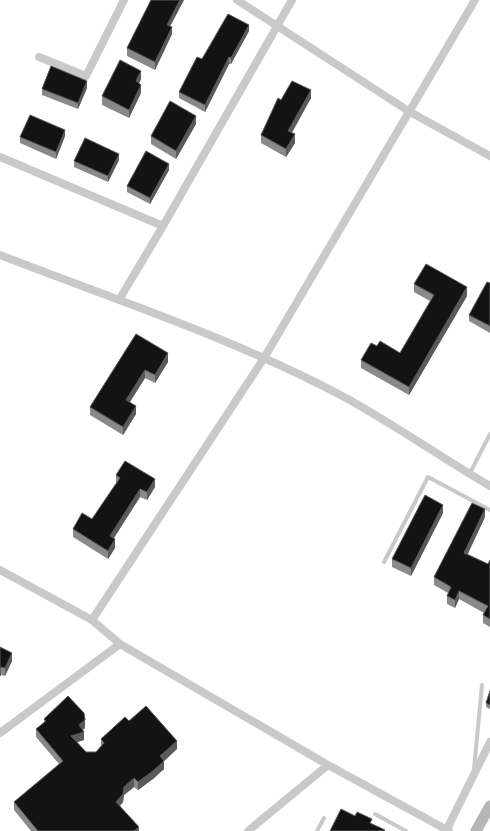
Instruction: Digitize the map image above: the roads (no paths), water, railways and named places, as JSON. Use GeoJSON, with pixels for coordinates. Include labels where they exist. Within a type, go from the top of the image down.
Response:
{"type":"FeatureCollection","features":[{"type":"Feature","properties":{"kind":"main road"},"geometry":{"type":"LineString","coordinates":[[476,831],[490,806]]}},
{"type":"Feature","properties":{"kind":"street"},"geometry":{"type":"LineString","coordinates":[[39,57],[86,76],[124,0]]}},
{"type":"Feature","properties":{"kind":"street"},"geometry":{"type":"LineString","coordinates":[[237,0],[410,112],[490,156]]}},
{"type":"Feature","properties":{"kind":"street"},"geometry":{"type":"LineString","coordinates":[[119,300],[292,0]]}},
{"type":"Feature","properties":{"kind":"street"},"geometry":{"type":"LineString","coordinates":[[92,620],[264,358],[475,0]]}},
{"type":"Feature","properties":{"kind":"street"},"geometry":{"type":"LineString","coordinates":[[0,157],[163,226]]}},
{"type":"Feature","properties":{"kind":"street"},"geometry":{"type":"LineString","coordinates":[[0,255],[217,337],[264,358],[346,398],[490,486]]}},
{"type":"Feature","properties":{"kind":"street"},"geometry":{"type":"LineString","coordinates":[[0,570],[92,620],[120,644],[328,765],[448,830],[490,742]]}},
{"type":"Feature","properties":{"kind":"street"},"geometry":{"type":"LineString","coordinates":[[0,733],[120,644]]}},
{"type":"Feature","properties":{"kind":"street"},"geometry":{"type":"LineString","coordinates":[[248,831],[328,765]]}},
{"type":"Feature","properties":{"kind":"lane"},"geometry":{"type":"LineString","coordinates":[[469,474],[490,434]]}},
{"type":"Feature","properties":{"kind":"lane"},"geometry":{"type":"LineString","coordinates":[[384,562],[428,478],[490,510]]}},
{"type":"Feature","properties":{"kind":"lane"},"geometry":{"type":"LineString","coordinates":[[474,776],[482,685]]}},
{"type":"Feature","properties":{"kind":"lane"},"geometry":{"type":"LineString","coordinates":[[375,814],[406,831]]}},
{"type":"Feature","properties":{"kind":"lane"},"geometry":{"type":"LineString","coordinates":[[317,831],[324,818]]}}]}
